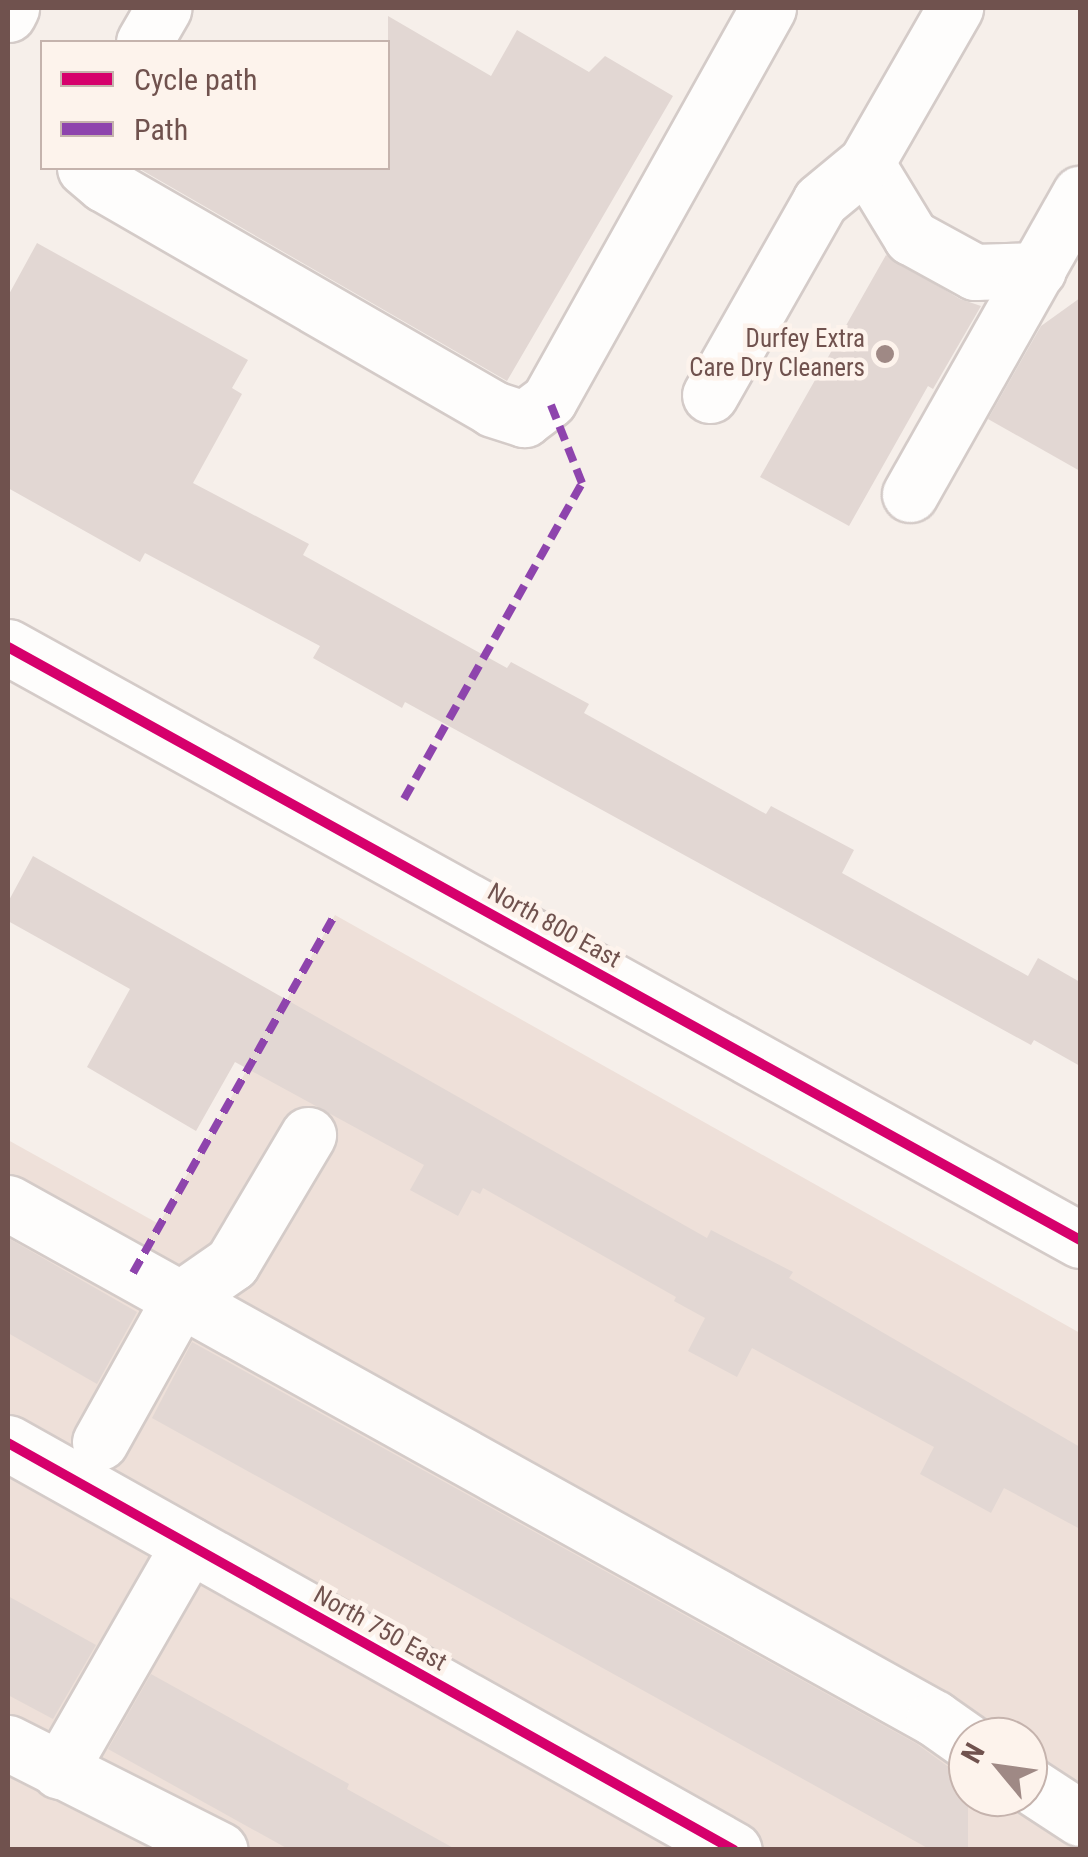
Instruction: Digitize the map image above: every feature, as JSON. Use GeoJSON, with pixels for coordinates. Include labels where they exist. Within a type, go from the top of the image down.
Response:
{"type":"FeatureCollection","features":[{"type":"Feature","properties":{"kind":"street"},"geometry":{"type":"LineString","coordinates":[[8,14],[11,8]]}},
{"type":"Feature","properties":{"kind":"street"},"geometry":{"type":"LineString","coordinates":[[145,40],[164,8]]}},
{"type":"Feature","properties":{"kind":"street"},"geometry":{"type":"LineString","coordinates":[[87,170],[104,184],[494,409],[524,419],[549,400],[768,8]]}},
{"type":"Feature","properties":{"kind":"street"},"geometry":{"type":"LineString","coordinates":[[710,394],[820,201],[866,163],[955,8]]}},
{"type":"Feature","properties":{"kind":"street"},"geometry":{"type":"LineString","coordinates":[[866,163],[911,237],[976,272],[1038,270]]}},
{"type":"Feature","properties":{"kind":"street"},"geometry":{"type":"LineString","coordinates":[[910,494],[1080,194]]}},
{"type":"Feature","properties":{"kind":"street","name":"North 800 East"},"geometry":{"type":"LineString","coordinates":[[8,647],[1080,1240]]}},
{"type":"Feature","properties":{"kind":"street"},"geometry":{"type":"LineString","coordinates":[[100,1442],[180,1300],[232,1264],[308,1135]]}},
{"type":"Feature","properties":{"kind":"street"},"geometry":{"type":"LineString","coordinates":[[8,1203],[948,1728]]}},
{"type":"Feature","properties":{"kind":"street","name":"North 750 East"},"geometry":{"type":"LineString","coordinates":[[8,1443],[704,1842]]}},
{"type":"Feature","properties":{"kind":"street"},"geometry":{"type":"LineString","coordinates":[[59,1770],[189,1544]]}},
{"type":"Feature","properties":{"kind":"street"},"geometry":{"type":"LineString","coordinates":[[8,1743],[220,1850]]}},
{"type":"Feature","properties":{"kind":"street"},"geometry":{"type":"LineString","coordinates":[[1048,1797],[1080,1818]]}},
{"type":"Feature","properties":{"kind":"shaded area"},"geometry":{"type":"Polygon","coordinates":[[[335,915],[1080,1333],[1080,1849],[8,1849],[8,1140],[159,1224],[335,915]]]}},
{"type":"Feature","properties":{"kind":"building"},"geometry":{"type":"Polygon","coordinates":[[[388,16],[491,76],[517,30],[589,72],[605,56],[673,96],[507,381],[141,170],[390,170],[388,16]]]}},
{"type":"Feature","properties":{"kind":"building"},"geometry":{"type":"Polygon","coordinates":[[[37,243],[248,360],[232,388],[242,394],[193,483],[309,544],[303,555],[507,668],[511,662],[589,704],[584,713],[766,814],[771,806],[854,850],[842,873],[1028,976],[1038,958],[1080,982],[1080,1066],[1034,1040],[1031,1045],[405,702],[402,708],[313,658],[320,646],[145,553],[140,562],[8,488],[8,296],[37,243]]]}},
{"type":"Feature","properties":{"kind":"building"},"geometry":{"type":"Polygon","coordinates":[[[886,255],[960,299],[981,306],[933,389],[928,386],[849,526],[760,477],[886,255]]]}},
{"type":"Feature","properties":{"kind":"building"},"geometry":{"type":"Polygon","coordinates":[[[1080,298],[1080,471],[988,419],[1041,326],[1080,298]]]}},
{"type":"Feature","properties":{"kind":"building"},"geometry":{"type":"Polygon","coordinates":[[[33,856],[707,1238],[711,1230],[793,1272],[789,1278],[1080,1447],[1080,1529],[1004,1488],[991,1513],[920,1474],[934,1447],[752,1348],[737,1377],[688,1351],[705,1318],[674,1301],[676,1297],[483,1188],[480,1194],[472,1190],[458,1216],[410,1190],[424,1165],[235,1062],[196,1131],[87,1067],[130,989],[8,921],[8,902],[33,856]]]}},
{"type":"Feature","properties":{"kind":"building"},"geometry":{"type":"Polygon","coordinates":[[[8,1238],[137,1312],[97,1384],[8,1333],[8,1238]]]}},
{"type":"Feature","properties":{"kind":"building"},"geometry":{"type":"Polygon","coordinates":[[[192,1342],[917,1744],[948,1767],[948,1817],[968,1817],[968,1850],[931,1850],[152,1418],[192,1342]]]}},
{"type":"Feature","properties":{"kind":"building"},"geometry":{"type":"Polygon","coordinates":[[[8,1596],[96,1645],[53,1719],[8,1695],[8,1596]]]}},
{"type":"Feature","properties":{"kind":"building"},"geometry":{"type":"Polygon","coordinates":[[[151,1674],[349,1784],[347,1789],[457,1850],[290,1850],[108,1749],[151,1674]]]}},
{"type":"Feature","properties":{"kind":"marked path"},"geometry":{"type":"LineString","coordinates":[[404,799],[582,483],[549,400]]}},
{"type":"Feature","properties":{"kind":"marked path"},"geometry":{"type":"LineString","coordinates":[[133,1273],[335,915]]}},
{"type":"Feature","properties":{"kind":"cycle path"},"geometry":{"type":"LineString","coordinates":[[8,647],[1080,1240]]}},
{"type":"Feature","properties":{"kind":"cycle path"},"geometry":{"type":"LineString","coordinates":[[8,1443],[734,1850]]}},
{"type":"Feature","properties":{"kind":"place","name":"Durfey Extra Care Dry Cleaners"},"geometry":{"type":"Point","coordinates":[885,354]}}]}
